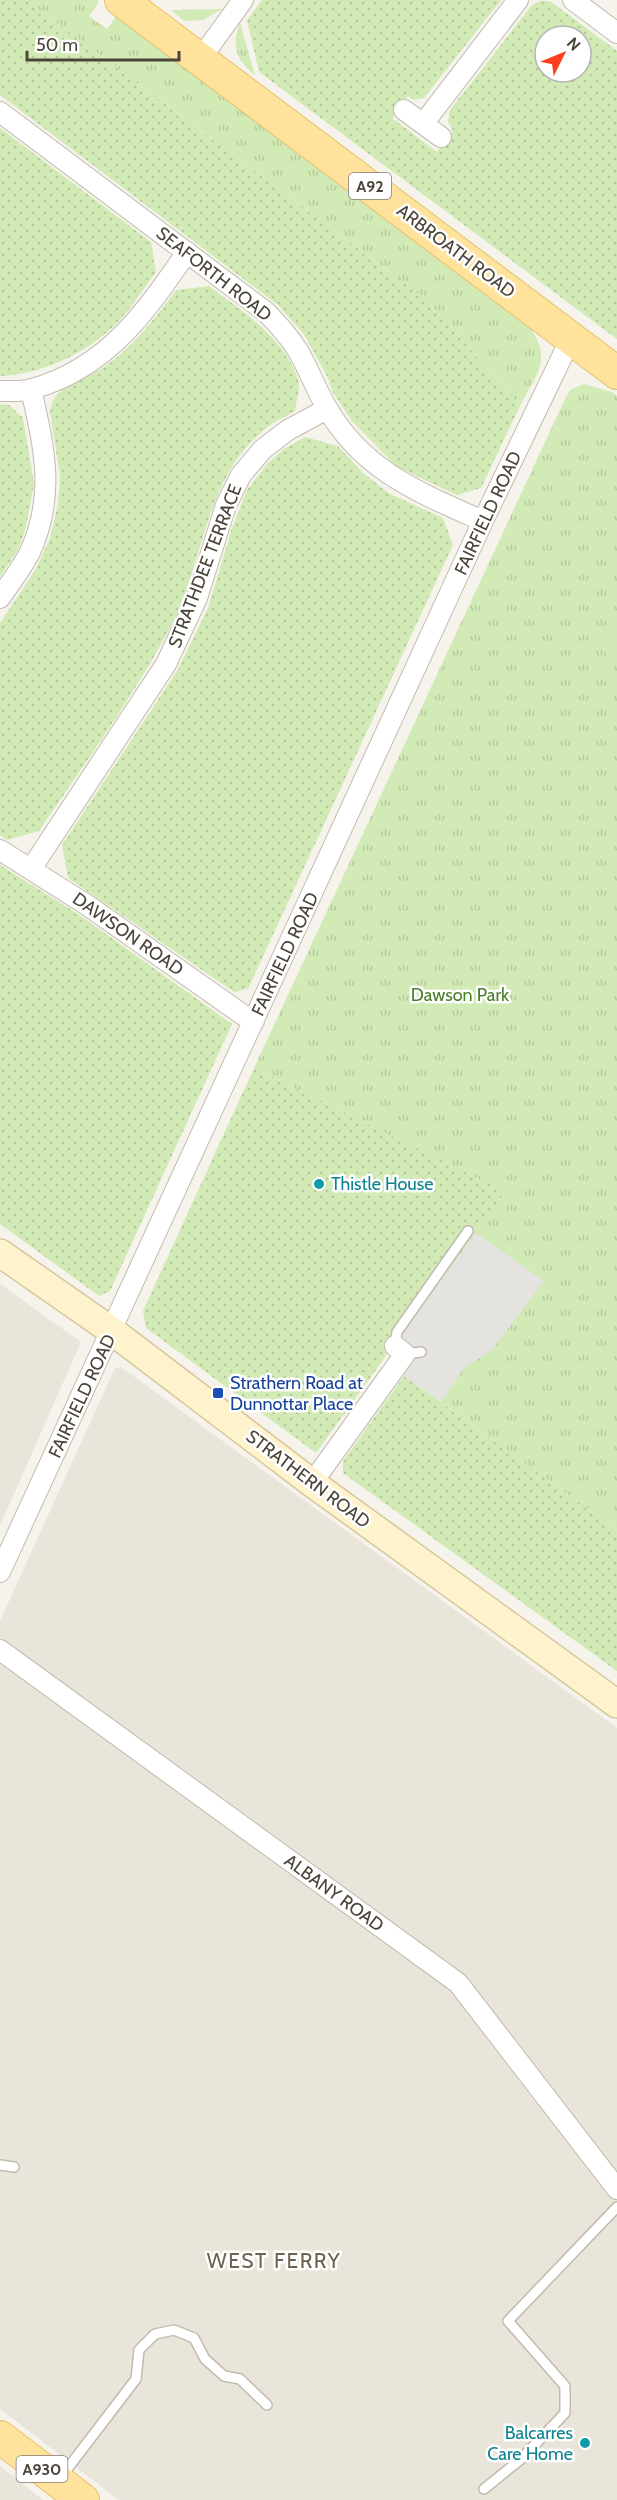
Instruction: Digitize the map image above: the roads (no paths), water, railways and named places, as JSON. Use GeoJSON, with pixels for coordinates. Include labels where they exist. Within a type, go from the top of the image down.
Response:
{"type":"FeatureCollection","features":[{"type":"Feature","properties":{"kind":"main road","name":"ARBROATH ROAD"},"geometry":{"type":"LineString","coordinates":[[121,0],[617,373]]}},
{"type":"Feature","properties":{"kind":"main road","name":"A930"},"geometry":{"type":"LineString","coordinates":[[0,2437],[83,2500]]}},
{"type":"Feature","properties":{"kind":"street"},"geometry":{"type":"LineString","coordinates":[[201,58],[243,0]]}},
{"type":"Feature","properties":{"kind":"street"},"geometry":{"type":"LineString","coordinates":[[423,124],[518,0]]}},
{"type":"Feature","properties":{"kind":"street"},"geometry":{"type":"LineString","coordinates":[[573,0],[617,33]]}},
{"type":"Feature","properties":{"kind":"street"},"geometry":{"type":"LineString","coordinates":[[404,110],[441,137]]}},
{"type":"Feature","properties":{"kind":"street","name":"SEAFORTH ROAD"},"geometry":{"type":"LineString","coordinates":[[0,112],[266,312],[285,332],[299,352],[327,409],[351,442],[375,466],[404,485],[483,522]]}},
{"type":"Feature","properties":{"kind":"street"},"geometry":{"type":"LineString","coordinates":[[0,391],[31,389],[72,372],[106,352],[132,326],[187,252]]}},
{"type":"Feature","properties":{"kind":"street","name":"FAIRFIELD ROAD"},"geometry":{"type":"LineString","coordinates":[[0,1572],[483,522],[571,338]]}},
{"type":"Feature","properties":{"kind":"street"},"geometry":{"type":"LineString","coordinates":[[0,598],[29,553],[41,522],[47,485],[45,452],[31,389]]}},
{"type":"Feature","properties":{"kind":"street","name":"STRATHDEE TERRACE"},"geometry":{"type":"LineString","coordinates":[[31,869],[166,664],[197,598],[225,505],[241,475],[271,442],[327,409]]}},
{"type":"Feature","properties":{"kind":"street","name":"DAWSON ROAD"},"geometry":{"type":"LineString","coordinates":[[0,850],[87,905],[254,1021]]}},
{"type":"Feature","properties":{"kind":"street","name":"STRATHERN ROAD"},"geometry":{"type":"LineString","coordinates":[[0,1253],[112,1331],[312,1483],[617,1704]]}},
{"type":"Feature","properties":{"kind":"street"},"geometry":{"type":"LineString","coordinates":[[312,1483],[407,1351]]}},
{"type":"Feature","properties":{"kind":"street","name":"ALBANY ROAD"},"geometry":{"type":"LineString","coordinates":[[0,1650],[458,1983],[617,2189]]}},
{"type":"Feature","properties":{"kind":"lane"},"geometry":{"type":"LineString","coordinates":[[407,1351],[397,1332],[468,1231]]}},
{"type":"Feature","properties":{"kind":"lane"},"geometry":{"type":"LineString","coordinates":[[0,2165],[14,2167]]}},
{"type":"Feature","properties":{"kind":"lane"},"geometry":{"type":"LineString","coordinates":[[484,2489],[521,2459],[565,2413],[565,2386],[508,2321],[617,2207]]}},
{"type":"Feature","properties":{"kind":"lane"},"geometry":{"type":"LineString","coordinates":[[57,2481],[136,2379],[139,2350],[155,2334],[174,2330],[194,2338],[205,2359],[224,2376],[240,2379],[267,2405]]}},
{"type":"Feature","properties":{"kind":"place","name":"Thistle House"},"geometry":{"type":"Point","coordinates":[319,1184]}},
{"type":"Feature","properties":{"kind":"place","name":"Strathern Road at Dunnottar Place"},"geometry":{"type":"Point","coordinates":[218,1393]}},
{"type":"Feature","properties":{"kind":"place","name":"Balcarres Care Home"},"geometry":{"type":"Point","coordinates":[585,2443]}},
{"type":"Feature","properties":{"kind":"district","name":"WEST FERRY"},"geometry":{"type":"Point","coordinates":[274,2261]}},
{"type":"Feature","properties":{"kind":"park label","name":"Dawson Park"},"geometry":{"type":"Point","coordinates":[460,995]}}]}
